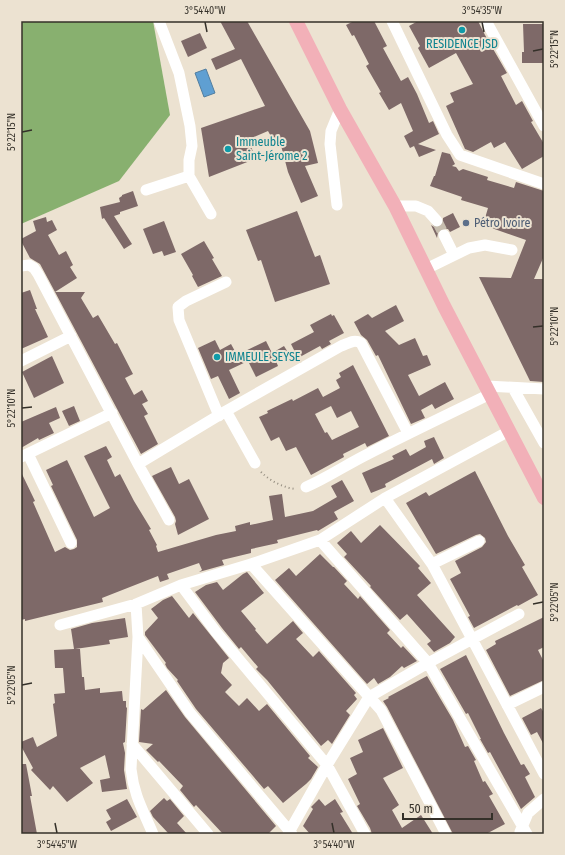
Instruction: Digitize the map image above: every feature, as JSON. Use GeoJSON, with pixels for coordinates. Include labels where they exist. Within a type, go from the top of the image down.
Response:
{"type":"FeatureCollection","features":[{"type":"Feature","properties":{"kind":"main road"},"geometry":{"type":"LineString","coordinates":[[296,21],[340,109],[395,206],[544,498]]}},
{"type":"Feature","properties":{"kind":"street"},"geometry":{"type":"LineString","coordinates":[[159,21],[179,73],[190,126],[192,146],[188,160],[189,176],[211,214]]}},
{"type":"Feature","properties":{"kind":"street"},"geometry":{"type":"LineString","coordinates":[[392,21],[447,135],[460,155],[544,184]]}},
{"type":"Feature","properties":{"kind":"street"},"geometry":{"type":"LineString","coordinates":[[486,21],[544,126]]}},
{"type":"Feature","properties":{"kind":"street"},"geometry":{"type":"LineString","coordinates":[[337,205],[330,144],[331,131],[340,109]]}},
{"type":"Feature","properties":{"kind":"street"},"geometry":{"type":"LineString","coordinates":[[146,190],[189,176]]}},
{"type":"Feature","properties":{"kind":"street"},"geometry":{"type":"LineString","coordinates":[[395,206],[416,206],[428,211],[437,221]]}},
{"type":"Feature","properties":{"kind":"street"},"geometry":{"type":"LineString","coordinates":[[444,235],[454,255]]}},
{"type":"Feature","properties":{"kind":"street"},"geometry":{"type":"LineString","coordinates":[[426,269],[469,248],[485,245],[512,250]]}},
{"type":"Feature","properties":{"kind":"street"},"geometry":{"type":"LineString","coordinates":[[21,266],[29,265],[34,268],[169,520]]}},
{"type":"Feature","properties":{"kind":"street"},"geometry":{"type":"LineString","coordinates":[[226,282],[186,301],[178,307],[179,320],[223,413],[255,463]]}},
{"type":"Feature","properties":{"kind":"street"},"geometry":{"type":"LineString","coordinates":[[21,361],[71,336]]}},
{"type":"Feature","properties":{"kind":"street"},"geometry":{"type":"LineString","coordinates":[[138,464],[223,413],[352,341],[357,341],[361,344],[408,433]]}},
{"type":"Feature","properties":{"kind":"street"},"geometry":{"type":"LineString","coordinates":[[513,388],[544,443]]}},
{"type":"Feature","properties":{"kind":"street"},"geometry":{"type":"LineString","coordinates":[[306,487],[488,390],[513,388],[544,389]]}},
{"type":"Feature","properties":{"kind":"street"},"geometry":{"type":"LineString","coordinates":[[71,543],[25,455],[112,413]]}},
{"type":"Feature","properties":{"kind":"street"},"geometry":{"type":"LineString","coordinates":[[60,625],[136,604],[181,585],[251,564],[320,540],[384,498],[509,431]]}},
{"type":"Feature","properties":{"kind":"street"},"geometry":{"type":"LineString","coordinates":[[384,498],[432,564],[544,772]]}},
{"type":"Feature","properties":{"kind":"street"},"geometry":{"type":"LineString","coordinates":[[320,540],[428,663],[523,832]]}},
{"type":"Feature","properties":{"kind":"street"},"geometry":{"type":"LineString","coordinates":[[432,564],[479,540]]}},
{"type":"Feature","properties":{"kind":"street"},"geometry":{"type":"LineString","coordinates":[[251,564],[369,698],[382,710],[446,834]]}},
{"type":"Feature","properties":{"kind":"street"},"geometry":{"type":"LineString","coordinates":[[181,585],[216,632],[327,765],[365,834]]}},
{"type":"Feature","properties":{"kind":"street"},"geometry":{"type":"LineString","coordinates":[[136,604],[138,637],[132,744],[132,785],[137,800],[153,834]]}},
{"type":"Feature","properties":{"kind":"street"},"geometry":{"type":"LineString","coordinates":[[138,637],[190,712],[290,833],[327,765],[369,698],[428,663],[519,614]]}},
{"type":"Feature","properties":{"kind":"street"},"geometry":{"type":"LineString","coordinates":[[507,705],[544,687]]}},
{"type":"Feature","properties":{"kind":"street"},"geometry":{"type":"LineString","coordinates":[[132,744],[208,834]]}},
{"type":"Feature","properties":{"kind":"street"},"geometry":{"type":"LineString","coordinates":[[523,832],[528,812],[544,799]]}},
{"type":"Feature","properties":{"kind":"path"},"geometry":{"type":"LineString","coordinates":[[255,463],[262,474],[282,486],[296,489],[306,487]]}},
{"type":"Feature","properties":{"kind":"green space"},"geometry":{"type":"Polygon","coordinates":[[[21,21],[153,21],[170,115],[119,181],[21,224],[21,21]]]}},
{"type":"Feature","properties":{"kind":"water"},"geometry":{"type":"Polygon","coordinates":[[[206,69],[215,93],[204,97],[195,73],[206,69]]]}},
{"type":"Feature","properties":{"kind":"building"},"geometry":{"type":"Polygon","coordinates":[[[220,21],[247,21],[310,131],[318,163],[305,166],[318,196],[301,203],[288,172],[279,138],[273,140],[268,131],[249,139],[255,159],[209,177],[201,128],[265,106],[241,59],[216,70],[211,59],[235,49],[220,21]]]}},
{"type":"Feature","properties":{"kind":"building"},"geometry":{"type":"Polygon","coordinates":[[[354,21],[374,21],[387,46],[383,48],[401,81],[408,77],[429,123],[433,121],[439,134],[418,144],[436,150],[419,157],[414,146],[410,148],[404,136],[413,131],[401,103],[389,110],[379,93],[381,92],[366,66],[369,64],[354,35],[352,36],[346,25],[354,21]]]}},
{"type":"Feature","properties":{"kind":"building"},"geometry":{"type":"Polygon","coordinates":[[[418,21],[478,21],[507,73],[501,76],[516,105],[522,101],[533,121],[531,122],[544,144],[544,156],[522,169],[505,142],[494,148],[491,142],[473,152],[465,149],[446,106],[454,102],[450,93],[473,84],[456,53],[429,68],[418,48],[420,46],[409,26],[418,21]]]}},
{"type":"Feature","properties":{"kind":"building"},"geometry":{"type":"Polygon","coordinates":[[[523,24],[544,24],[544,63],[522,63],[522,52],[524,52],[523,24]]]}},
{"type":"Feature","properties":{"kind":"building"},"geometry":{"type":"Polygon","coordinates":[[[200,33],[207,48],[188,57],[181,41],[200,33]]]}},
{"type":"Feature","properties":{"kind":"building"},"geometry":{"type":"Polygon","coordinates":[[[442,152],[450,154],[455,164],[452,166],[456,167],[459,171],[463,169],[488,177],[487,180],[514,188],[516,182],[544,191],[544,256],[534,279],[544,279],[544,382],[530,381],[479,277],[511,278],[526,240],[483,225],[488,208],[461,200],[462,197],[430,186],[435,176],[442,152]]]}},
{"type":"Feature","properties":{"kind":"building"},"geometry":{"type":"Polygon","coordinates":[[[133,191],[138,206],[120,212],[120,214],[114,216],[132,244],[124,249],[104,218],[102,219],[100,207],[120,202],[119,198],[122,195],[133,191]]]}},
{"type":"Feature","properties":{"kind":"building"},"geometry":{"type":"Polygon","coordinates":[[[297,211],[315,257],[320,255],[330,284],[275,302],[261,260],[258,261],[246,230],[297,211]]]}},
{"type":"Feature","properties":{"kind":"building"},"geometry":{"type":"Polygon","coordinates":[[[453,213],[460,227],[450,232],[448,229],[441,229],[438,232],[437,238],[431,225],[439,228],[443,224],[443,218],[453,213]]]}},
{"type":"Feature","properties":{"kind":"building"},"geometry":{"type":"Polygon","coordinates":[[[46,217],[47,222],[52,220],[57,230],[48,235],[59,255],[66,251],[73,265],[70,267],[77,278],[55,292],[40,264],[30,258],[21,241],[21,239],[36,231],[33,221],[46,217]]]}},
{"type":"Feature","properties":{"kind":"building"},"geometry":{"type":"Polygon","coordinates":[[[164,221],[176,252],[164,256],[162,251],[153,254],[143,229],[164,221]]]}},
{"type":"Feature","properties":{"kind":"building"},"geometry":{"type":"Polygon","coordinates":[[[204,241],[222,276],[198,287],[181,254],[204,241]]]}},
{"type":"Feature","properties":{"kind":"building"},"geometry":{"type":"Polygon","coordinates":[[[30,290],[37,309],[35,309],[48,337],[21,349],[21,293],[30,290]]]}},
{"type":"Feature","properties":{"kind":"building"},"geometry":{"type":"Polygon","coordinates":[[[55,292],[85,292],[81,298],[93,318],[98,315],[115,344],[117,343],[133,374],[125,378],[134,395],[142,390],[148,401],[142,404],[148,414],[144,416],[158,444],[141,454],[55,292]]]}},
{"type":"Feature","properties":{"kind":"building"},"geometry":{"type":"Polygon","coordinates":[[[396,305],[404,321],[385,331],[399,345],[415,338],[423,356],[427,355],[431,365],[408,375],[419,396],[445,382],[454,399],[435,409],[432,404],[421,410],[425,418],[411,424],[378,355],[376,356],[354,322],[368,314],[372,318],[396,305]]]}},
{"type":"Feature","properties":{"kind":"building"},"geometry":{"type":"Polygon","coordinates":[[[331,314],[332,316],[334,315],[344,333],[329,341],[331,344],[322,349],[320,346],[298,358],[291,344],[314,332],[310,325],[331,314]]]}},
{"type":"Feature","properties":{"kind":"building"},"geometry":{"type":"Polygon","coordinates":[[[215,340],[220,350],[231,344],[237,355],[266,341],[272,353],[284,346],[289,354],[276,361],[278,366],[256,377],[248,361],[229,370],[240,393],[229,399],[218,376],[211,379],[198,348],[215,340]]]}},
{"type":"Feature","properties":{"kind":"building"},"geometry":{"type":"Polygon","coordinates":[[[52,356],[64,383],[34,398],[22,372],[52,356]]]}},
{"type":"Feature","properties":{"kind":"building"},"geometry":{"type":"Polygon","coordinates":[[[353,365],[389,436],[367,447],[365,443],[343,454],[344,457],[311,475],[296,447],[286,451],[279,437],[271,441],[259,417],[268,413],[267,411],[292,399],[293,401],[318,388],[323,397],[340,388],[336,380],[341,377],[339,373],[353,365]],[[331,406],[315,414],[325,433],[327,432],[332,440],[359,427],[351,411],[337,418],[331,406]]]}},
{"type":"Feature","properties":{"kind":"building"},"geometry":{"type":"Polygon","coordinates":[[[74,406],[80,421],[69,426],[62,411],[74,406]]]}},
{"type":"Feature","properties":{"kind":"building"},"geometry":{"type":"Polygon","coordinates":[[[56,407],[60,418],[49,423],[54,433],[39,440],[38,438],[21,448],[21,422],[56,407]]]}},
{"type":"Feature","properties":{"kind":"building"},"geometry":{"type":"Polygon","coordinates":[[[434,437],[444,458],[434,464],[432,459],[385,484],[386,487],[371,493],[362,473],[394,459],[392,456],[406,449],[410,456],[426,447],[424,441],[434,437]]]}},
{"type":"Feature","properties":{"kind":"building"},"geometry":{"type":"Polygon","coordinates":[[[106,446],[112,457],[107,460],[115,477],[120,474],[151,529],[149,530],[157,545],[158,552],[216,535],[236,531],[235,526],[250,522],[250,525],[273,520],[269,496],[282,494],[285,517],[313,511],[337,497],[331,486],[342,480],[354,501],[334,512],[338,519],[318,531],[277,540],[278,543],[251,549],[251,553],[222,560],[224,565],[199,572],[202,570],[199,563],[167,574],[169,579],[160,582],[158,576],[102,598],[103,602],[25,621],[25,619],[21,620],[21,472],[35,501],[33,502],[55,552],[65,547],[70,550],[74,549],[77,547],[77,540],[51,486],[53,485],[46,470],[67,460],[94,517],[110,508],[84,456],[106,446]]]}},
{"type":"Feature","properties":{"kind":"building"},"geometry":{"type":"Polygon","coordinates":[[[171,467],[179,484],[189,479],[209,519],[178,535],[175,517],[152,476],[171,467]]]}},
{"type":"Feature","properties":{"kind":"building"},"geometry":{"type":"Polygon","coordinates":[[[475,471],[508,536],[525,565],[522,567],[538,595],[474,628],[468,617],[470,616],[450,579],[461,573],[455,561],[482,547],[486,542],[485,538],[480,534],[476,535],[436,554],[406,503],[426,492],[429,496],[475,471]]]}},
{"type":"Feature","properties":{"kind":"building"},"geometry":{"type":"Polygon","coordinates":[[[380,525],[420,566],[418,568],[431,583],[417,595],[455,637],[450,643],[434,652],[427,644],[431,641],[407,614],[400,620],[344,557],[347,554],[337,543],[351,531],[361,543],[380,525]]]}},
{"type":"Feature","properties":{"kind":"building"},"geometry":{"type":"Polygon","coordinates":[[[320,554],[347,581],[344,584],[358,599],[360,596],[390,630],[387,633],[401,648],[403,646],[417,661],[404,668],[402,666],[390,677],[378,684],[374,678],[367,684],[275,580],[289,568],[296,576],[320,554]]]}},
{"type":"Feature","properties":{"kind":"building"},"geometry":{"type":"Polygon","coordinates":[[[247,572],[264,593],[241,611],[267,644],[293,621],[303,633],[296,639],[313,657],[319,651],[356,693],[354,695],[357,699],[346,711],[350,715],[332,744],[328,740],[321,746],[267,680],[256,669],[258,667],[241,647],[239,649],[195,592],[206,585],[217,582],[223,590],[247,572]]]}},
{"type":"Feature","properties":{"kind":"building"},"geometry":{"type":"Polygon","coordinates":[[[172,596],[189,618],[193,613],[229,658],[223,663],[221,673],[232,685],[225,692],[239,706],[247,698],[259,711],[267,704],[310,756],[308,758],[318,767],[311,779],[283,803],[268,786],[264,789],[196,709],[177,681],[178,680],[167,668],[166,663],[145,635],[145,632],[158,618],[151,609],[163,600],[172,596]]]}},
{"type":"Feature","properties":{"kind":"building"},"geometry":{"type":"Polygon","coordinates":[[[544,617],[544,647],[538,650],[544,662],[544,680],[510,696],[486,650],[496,644],[495,641],[544,617]]]}},
{"type":"Feature","properties":{"kind":"building"},"geometry":{"type":"Polygon","coordinates":[[[125,618],[128,637],[109,640],[110,644],[75,649],[80,649],[82,677],[84,677],[85,690],[100,688],[100,693],[122,691],[123,701],[126,701],[125,742],[123,743],[125,753],[124,770],[127,789],[102,792],[100,780],[110,778],[105,755],[80,768],[93,783],[67,802],[53,786],[50,790],[31,770],[33,768],[21,746],[21,742],[33,737],[37,747],[57,736],[53,704],[55,703],[54,694],[65,693],[63,668],[55,668],[54,650],[74,649],[71,629],[92,623],[125,618]]]}},
{"type":"Feature","properties":{"kind":"building"},"geometry":{"type":"Polygon","coordinates":[[[466,655],[521,765],[524,764],[530,774],[525,777],[535,797],[521,809],[490,752],[488,753],[480,739],[468,713],[466,714],[440,669],[466,655]]]}},
{"type":"Feature","properties":{"kind":"building"},"geometry":{"type":"Polygon","coordinates":[[[427,676],[453,720],[465,747],[468,746],[476,760],[474,761],[483,782],[485,781],[493,794],[489,796],[505,824],[486,834],[453,834],[383,701],[427,676]]]}},
{"type":"Feature","properties":{"kind":"building"},"geometry":{"type":"Polygon","coordinates":[[[166,690],[185,717],[276,826],[268,834],[223,834],[196,805],[194,807],[180,790],[183,786],[146,750],[153,744],[139,742],[141,709],[143,710],[166,690]]]}},
{"type":"Feature","properties":{"kind":"building"},"geometry":{"type":"Polygon","coordinates":[[[541,708],[544,713],[544,745],[537,732],[531,735],[522,718],[541,708]]]}},
{"type":"Feature","properties":{"kind":"building"},"geometry":{"type":"Polygon","coordinates":[[[383,728],[403,768],[383,778],[399,805],[392,810],[402,828],[421,815],[433,834],[372,834],[357,806],[360,804],[348,779],[357,774],[350,758],[363,752],[358,740],[383,728]]]}},
{"type":"Feature","properties":{"kind":"building"},"geometry":{"type":"Polygon","coordinates":[[[21,764],[26,764],[37,834],[21,834],[21,764]]]}},
{"type":"Feature","properties":{"kind":"building"},"geometry":{"type":"Polygon","coordinates":[[[164,798],[167,801],[170,799],[184,816],[177,823],[187,834],[169,834],[153,817],[150,811],[164,798]]]}},
{"type":"Feature","properties":{"kind":"building"},"geometry":{"type":"Polygon","coordinates":[[[127,799],[137,817],[111,831],[106,822],[111,819],[106,810],[127,799]]]}},
{"type":"Feature","properties":{"kind":"building"},"geometry":{"type":"Polygon","coordinates":[[[319,799],[325,806],[335,799],[343,812],[340,813],[353,834],[310,834],[303,826],[313,809],[311,807],[319,799]]]}},
{"type":"Feature","properties":{"kind":"tunnel"},"geometry":{"type":"LineString","coordinates":[[437,221],[444,235]]}},
{"type":"Feature","properties":{"kind":"place","name":"RESIDENCE JSD"},"geometry":{"type":"Point","coordinates":[462,30]}},
{"type":"Feature","properties":{"kind":"place","name":"Immeuble Saint-Jérome 2"},"geometry":{"type":"Point","coordinates":[228,149]}},
{"type":"Feature","properties":{"kind":"place","name":"Pétro Ivoire"},"geometry":{"type":"Point","coordinates":[466,223]}},
{"type":"Feature","properties":{"kind":"place","name":"IMMEULE SEYSE"},"geometry":{"type":"Point","coordinates":[217,357]}}]}
